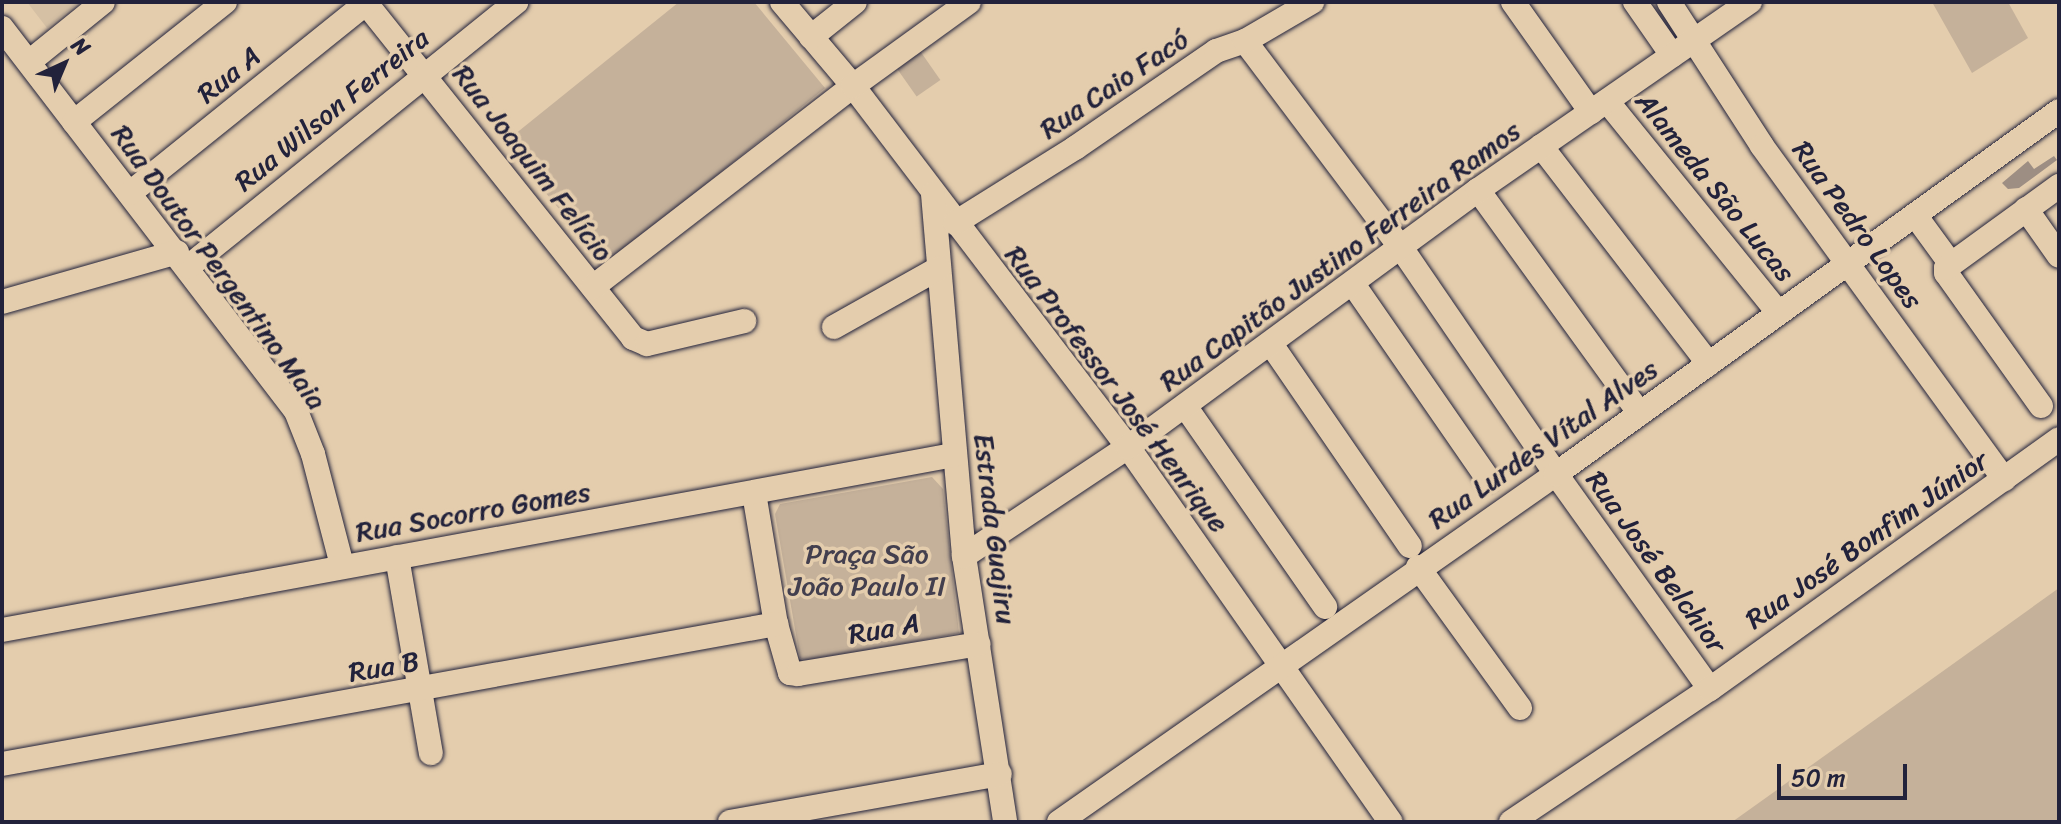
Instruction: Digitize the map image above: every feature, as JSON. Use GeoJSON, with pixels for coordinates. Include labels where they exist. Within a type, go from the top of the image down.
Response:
{"type":"FeatureCollection","features":[{"type":"Feature","properties":{"kind":"street"},"geometry":{"type":"LineString","coordinates":[[29,62],[103,2]]}},
{"type":"Feature","properties":{"kind":"street"},"geometry":{"type":"LineString","coordinates":[[74,122],[225,2]]}},
{"type":"Feature","properties":{"kind":"street","name":"Rua Joaquim Felício"},"geometry":{"type":"LineString","coordinates":[[365,2],[633,338],[647,344],[744,321]]}},
{"type":"Feature","properties":{"kind":"street","name":"Rua A"},"geometry":{"type":"LineString","coordinates":[[130,193],[365,2]]}},
{"type":"Feature","properties":{"kind":"street","name":"Rua Wilson Ferreira"},"geometry":{"type":"LineString","coordinates":[[182,259],[516,2]]}},
{"type":"Feature","properties":{"kind":"street","name":"Rua Professor José Henrique"},"geometry":{"type":"LineString","coordinates":[[782,2],[853,86],[1128,447],[1391,822]]}},
{"type":"Feature","properties":{"kind":"street"},"geometry":{"type":"LineString","coordinates":[[811,37],[855,2]]}},
{"type":"Feature","properties":{"kind":"street"},"geometry":{"type":"LineString","coordinates":[[593,287],[853,86],[969,2]]}},
{"type":"Feature","properties":{"kind":"street","name":"Rua Caio Facó"},"geometry":{"type":"LineString","coordinates":[[955,223],[1075,148],[1201,59],[1245,41],[1312,2]]}},
{"type":"Feature","properties":{"kind":"street","name":"Alameda São Lucas"},"geometry":{"type":"LineString","coordinates":[[1513,2],[1777,311]]}},
{"type":"Feature","properties":{"kind":"street"},"geometry":{"type":"LineString","coordinates":[[1635,2],[1672,55]]}},
{"type":"Feature","properties":{"kind":"street","name":"Rua Pedro Lopes"},"geometry":{"type":"LineString","coordinates":[[1669,2],[1723,90],[2004,479]]}},
{"type":"Feature","properties":{"kind":"street","name":"Rua Capitão Justino Ferreira Ramos"},"geometry":{"type":"LineString","coordinates":[[964,556],[1128,447],[1402,249],[1478,190],[1750,2]]}},
{"type":"Feature","properties":{"kind":"street","name":"Rua Doutor Pergentino Maia"},"geometry":{"type":"LineString","coordinates":[[2,28],[296,411],[313,454],[342,565]]}},
{"type":"Feature","properties":{"kind":"street","name":"Rua José Belchior"},"geometry":{"type":"LineString","coordinates":[[1245,41],[1402,249],[1556,474],[1710,689]]}},
{"type":"Feature","properties":{"kind":"street","name":"Rua Lurdes Vítal Alves"},"geometry":{"type":"LineString","coordinates":[[1059,822],[1205,722],[1414,556],[1556,474],[1777,311],[1848,264],[2059,111]]}},
{"type":"Feature","properties":{"kind":"street"},"geometry":{"type":"LineString","coordinates":[[1541,146],[1709,364]]}},
{"type":"Feature","properties":{"kind":"street"},"geometry":{"type":"LineString","coordinates":[[2041,406],[1946,273],[1950,263],[2059,186]]}},
{"type":"Feature","properties":{"kind":"street"},"geometry":{"type":"LineString","coordinates":[[1478,190],[1640,414]]}},
{"type":"Feature","properties":{"kind":"street","name":"Estrada Guajiru"},"geometry":{"type":"LineString","coordinates":[[933,194],[964,556],[1005,822]]}},
{"type":"Feature","properties":{"kind":"street"},"geometry":{"type":"LineString","coordinates":[[2026,209],[2059,256]]}},
{"type":"Feature","properties":{"kind":"street"},"geometry":{"type":"LineString","coordinates":[[1915,215],[1950,263]]}},
{"type":"Feature","properties":{"kind":"street"},"geometry":{"type":"LineString","coordinates":[[2,302],[182,259]]}},
{"type":"Feature","properties":{"kind":"street"},"geometry":{"type":"LineString","coordinates":[[834,327],[939,268]]}},
{"type":"Feature","properties":{"kind":"street"},"geometry":{"type":"LineString","coordinates":[[1353,284],[1488,479]]}},
{"type":"Feature","properties":{"kind":"street"},"geometry":{"type":"LineString","coordinates":[[1271,344],[1520,708]]}},
{"type":"Feature","properties":{"kind":"street"},"geometry":{"type":"LineString","coordinates":[[1185,406],[1325,607]]}},
{"type":"Feature","properties":{"kind":"street","name":"Rua José Bonfim Júnior"},"geometry":{"type":"LineString","coordinates":[[1511,822],[1710,689],[2059,439]]}},
{"type":"Feature","properties":{"kind":"street","name":"Rua Socorro Gomes"},"geometry":{"type":"LineString","coordinates":[[2,630],[342,565],[954,455]]}},
{"type":"Feature","properties":{"kind":"street"},"geometry":{"type":"LineString","coordinates":[[754,493],[776,624]]}},
{"type":"Feature","properties":{"kind":"street"},"geometry":{"type":"LineString","coordinates":[[397,557],[431,753]]}},
{"type":"Feature","properties":{"kind":"street","name":"Rua A"},"geometry":{"type":"LineString","coordinates":[[776,624],[787,669],[798,674],[979,644]]}},
{"type":"Feature","properties":{"kind":"street","name":"Rua B"},"geometry":{"type":"LineString","coordinates":[[2,764],[420,691],[776,624]]}},
{"type":"Feature","properties":{"kind":"street"},"geometry":{"type":"LineString","coordinates":[[730,822],[1000,774]]}},
{"type":"Feature","properties":{"kind":"shaded area"},"geometry":{"type":"Polygon","coordinates":[[[27,2],[79,2],[47,28],[27,2]]]}},
{"type":"Feature","properties":{"kind":"shaded area"},"geometry":{"type":"Polygon","coordinates":[[[2054,156],[2057,160],[2019,188],[2008,189],[2002,183],[2028,161],[2034,169],[2054,156]]]}},
{"type":"Feature","properties":{"kind":"green space"},"geometry":{"type":"Polygon","coordinates":[[[679,2],[754,2],[825,88],[606,265],[504,143],[679,2]]]}},
{"type":"Feature","properties":{"kind":"green space"},"geometry":{"type":"Polygon","coordinates":[[[1932,2],[2008,2],[2028,38],[1972,73],[1932,2]]]}},
{"type":"Feature","properties":{"kind":"green space"},"geometry":{"type":"Polygon","coordinates":[[[918,48],[940,80],[917,97],[894,65],[918,48]]]}},
{"type":"Feature","properties":{"kind":"green space","name":"Praça São João Paulo II"},"geometry":{"type":"Polygon","coordinates":[[[932,477],[943,489],[959,633],[808,662],[800,658],[775,514],[780,504],[932,477]]]}},
{"type":"Feature","properties":{"kind":"green space"},"geometry":{"type":"Polygon","coordinates":[[[2059,588],[2059,822],[1732,822],[2059,588]]]}}]}
